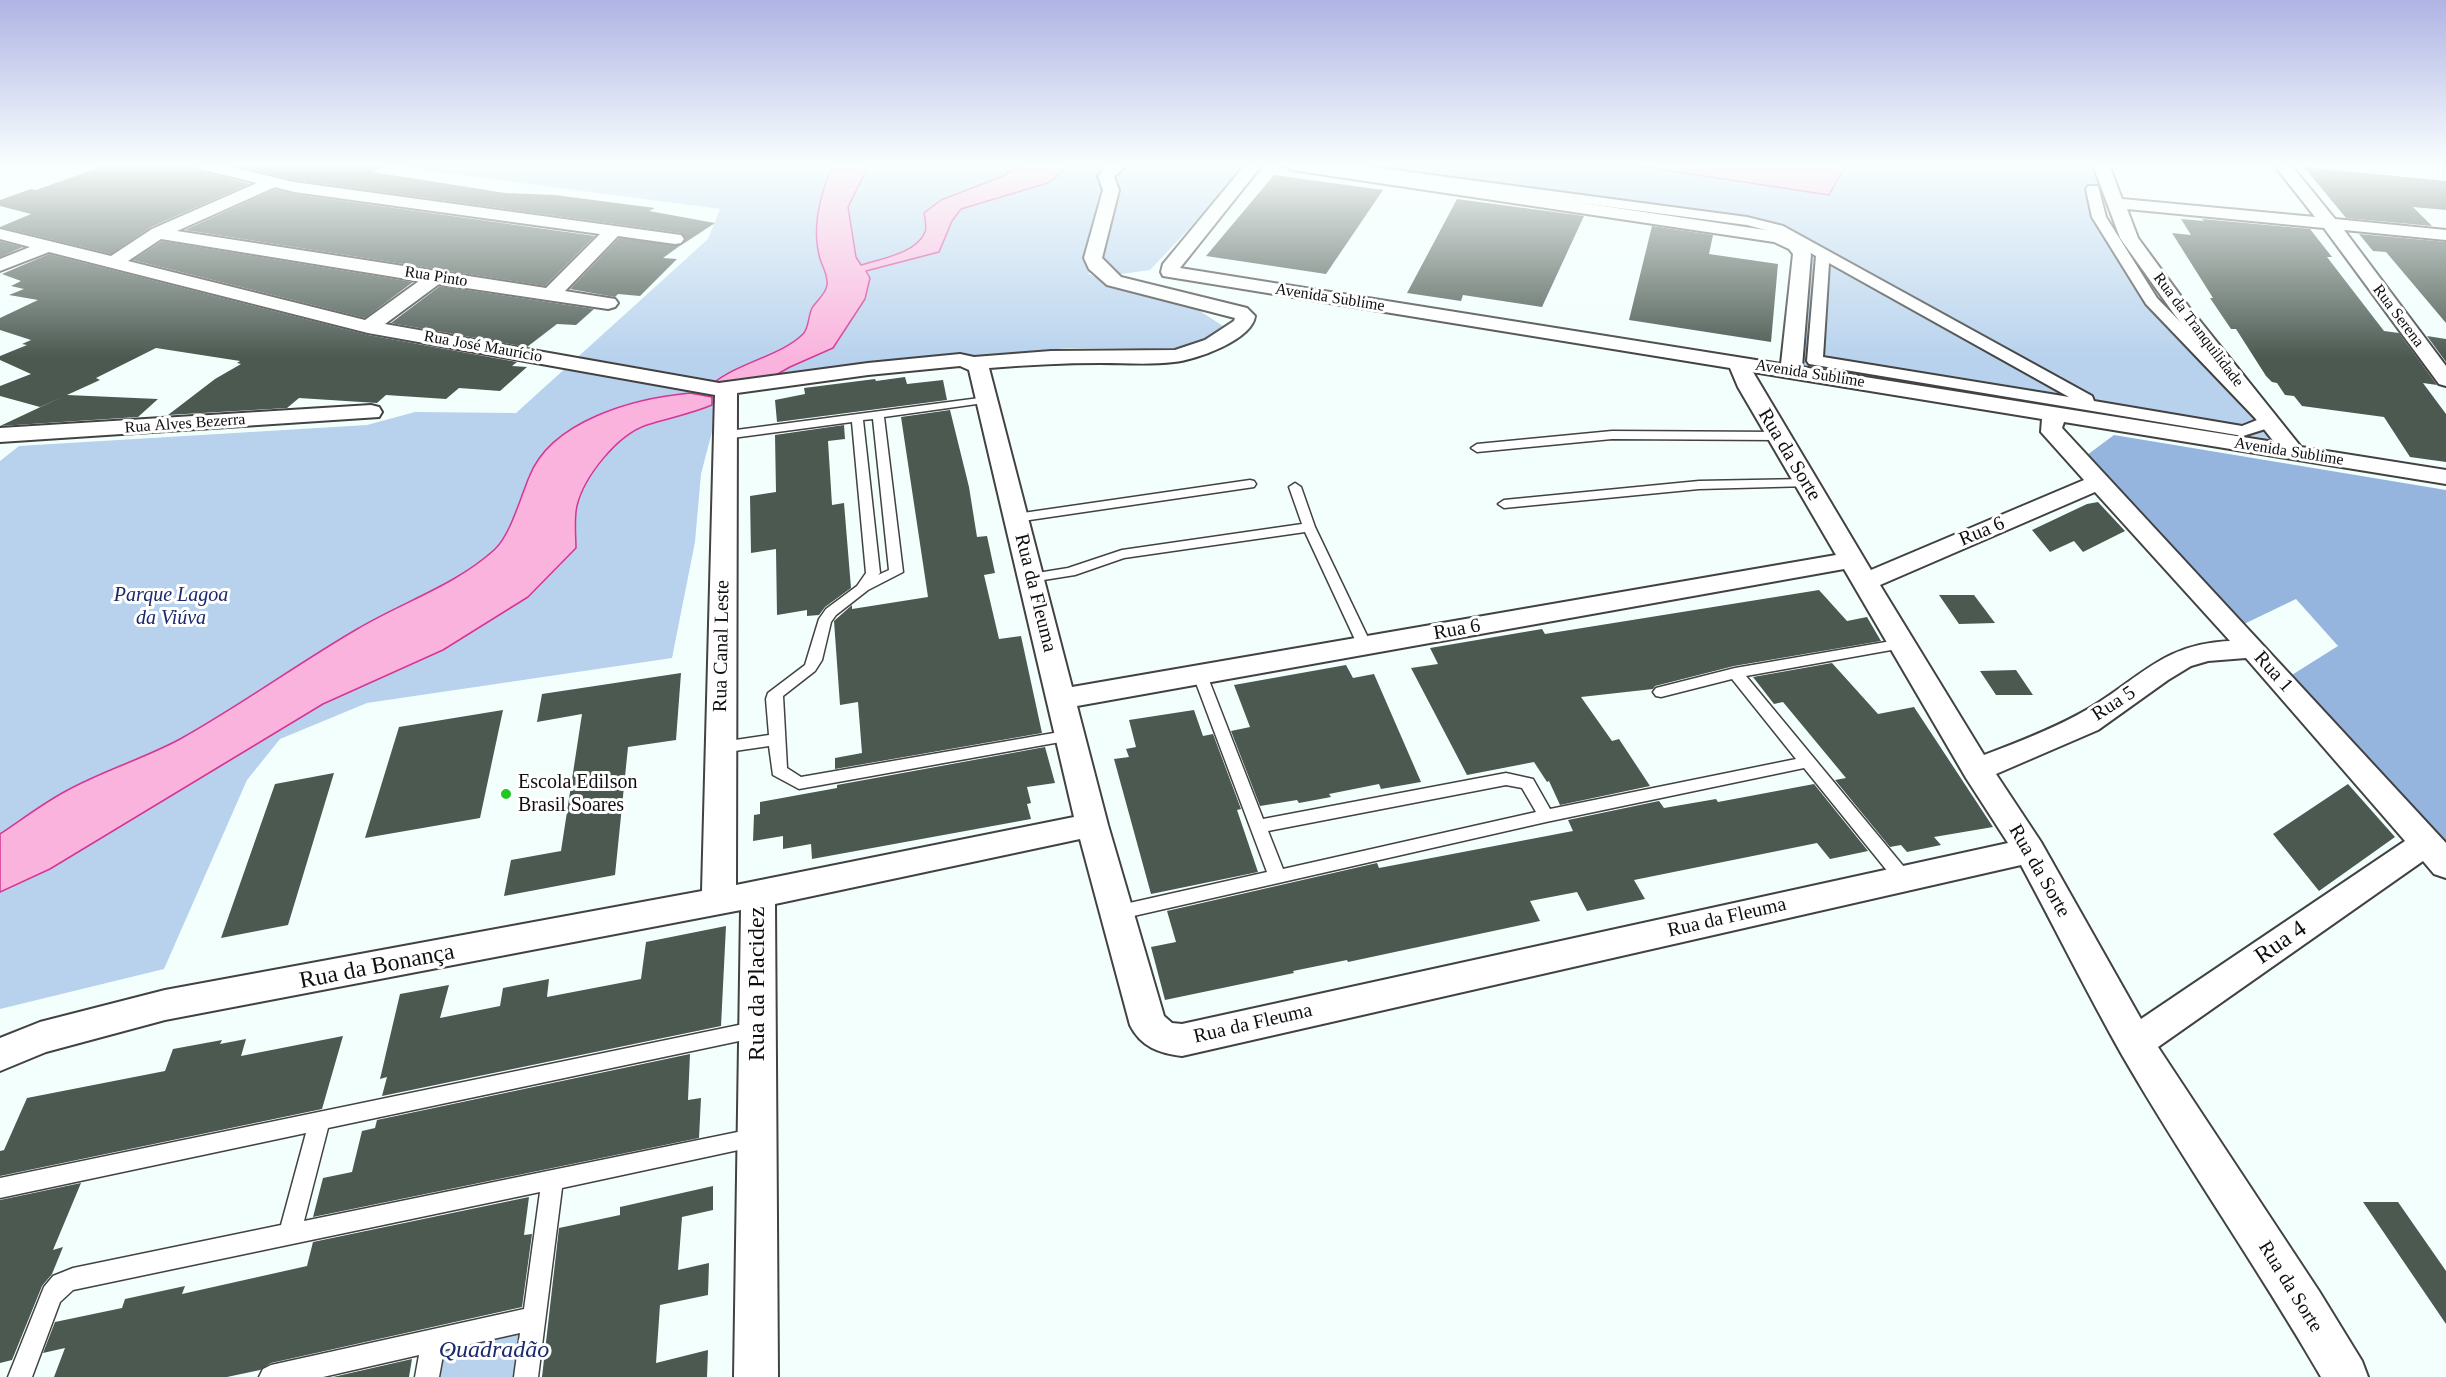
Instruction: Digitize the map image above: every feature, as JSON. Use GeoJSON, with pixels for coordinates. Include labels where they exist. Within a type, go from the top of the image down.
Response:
{"type":"FeatureCollection","features":[{"type":"Feature","properties":{"kind":"street"},"geometry":{"type":"LineString","coordinates":[[113,263],[167,229]]}},
{"type":"Feature","properties":{"kind":"street"},"geometry":{"type":"LineString","coordinates":[[600,229],[675,239]]}},
{"type":"Feature","properties":{"kind":"street","name":"Rua José Maurício"},"geometry":{"type":"LineString","coordinates":[[0,234],[368,327],[726,389],[868,369],[960,360],[974,363],[1051,357],[1175,356],[1208,348],[1244,323],[1245,316],[1240,312],[1114,281],[1096,265],[1093,258],[1100,229]]}},
{"type":"Feature","properties":{"kind":"street","name":"Avenida Sublime"},"geometry":{"type":"LineString","coordinates":[[1202,229],[1170,268],[1169,270],[1173,273],[2446,477]]}},
{"type":"Feature","properties":{"kind":"street"},"geometry":{"type":"LineString","coordinates":[[1727,229],[1779,237],[1795,245],[1802,254],[1791,371]]}},
{"type":"Feature","properties":{"kind":"street"},"geometry":{"type":"LineString","coordinates":[[1779,229],[2100,408]]}},
{"type":"Feature","properties":{"kind":"street"},"geometry":{"type":"LineString","coordinates":[[1823,252],[1815,361],[2242,431],[2269,422],[2151,301],[2107,229]]}},
{"type":"Feature","properties":{"kind":"street","name":"Rua da Tranquilidade"},"geometry":{"type":"LineString","coordinates":[[2125,229],[2129,238],[2181,310],[2293,452]]}},
{"type":"Feature","properties":{"kind":"street","name":"Rua Serena"},"geometry":{"type":"LineString","coordinates":[[2333,229],[2446,380]]}},
{"type":"Feature","properties":{"kind":"street"},"geometry":{"type":"LineString","coordinates":[[2385,229],[2446,235]]}},
{"type":"Feature","properties":{"kind":"street"},"geometry":{"type":"LineString","coordinates":[[551,294],[613,231]]}},
{"type":"Feature","properties":{"kind":"street","name":"Rua Pinto"},"geometry":{"type":"LineString","coordinates":[[159,233],[435,278],[608,303]]}},
{"type":"Feature","properties":{"kind":"street"},"geometry":{"type":"LineString","coordinates":[[0,265],[48,246]]}},
{"type":"Feature","properties":{"kind":"street"},"geometry":{"type":"LineString","coordinates":[[368,327],[435,278]]}},
{"type":"Feature","properties":{"kind":"street","name":"Rua da Fleuma"},"geometry":{"type":"LineString","coordinates":[[974,363],[979,369],[1092,825],[1116,912],[1148,1025],[1164,1038],[1182,1040],[2030,851]]}},
{"type":"Feature","properties":{"kind":"street","name":"Rua da Sorte"},"geometry":{"type":"LineString","coordinates":[[1738,363],[1778,436],[1977,770],[2030,851],[2135,1043],[2304,1306],[2346,1377]]}},
{"type":"Feature","properties":{"kind":"street","name":"Rua Canal Leste"},"geometry":{"type":"LineString","coordinates":[[719,903],[726,389]]}},
{"type":"Feature","properties":{"kind":"street","name":"Rua Alves Bezerra"},"geometry":{"type":"LineString","coordinates":[[0,435],[371,412]]}},
{"type":"Feature","properties":{"kind":"street","name":"Rua 1"},"geometry":{"type":"LineString","coordinates":[[2055,413],[2050,428],[2052,432],[2253,649],[2436,854]]}},
{"type":"Feature","properties":{"kind":"street","name":"Rua 6"},"geometry":{"type":"LineString","coordinates":[[1062,699],[1365,646],[1859,570],[2097,483]]}},
{"type":"Feature","properties":{"kind":"street","name":"Rua 5"},"geometry":{"type":"LineString","coordinates":[[1977,770],[2060,736],[2101,714],[2166,669],[2193,655],[2253,649]]}},
{"type":"Feature","properties":{"kind":"street","name":"Rua da Placidez"},"geometry":{"type":"LineString","coordinates":[[756,1377],[758,894],[1092,825]]}},
{"type":"Feature","properties":{"kind":"street","name":"Rua 4"},"geometry":{"type":"LineString","coordinates":[[2135,1043],[2436,854]]}},
{"type":"Feature","properties":{"kind":"street","name":"Rua da Bonança"},"geometry":{"type":"LineString","coordinates":[[0,1055],[40,1038],[165,1005],[758,894]]}},
{"type":"Feature","properties":{"kind":"lane"},"geometry":{"type":"LineString","coordinates":[[725,435],[987,400]]}},
{"type":"Feature","properties":{"kind":"lane"},"geometry":{"type":"LineString","coordinates":[[878,415],[896,572],[862,589],[831,612],[824,622],[815,660],[810,668],[776,693],[774,699],[779,771],[800,783],[1071,735]]}},
{"type":"Feature","properties":{"kind":"lane"},"geometry":{"type":"LineString","coordinates":[[857,418],[873,573],[862,589]]}},
{"type":"Feature","properties":{"kind":"lane"},"geometry":{"type":"LineString","coordinates":[[1477,448],[1612,435],[1778,436]]}},
{"type":"Feature","properties":{"kind":"lane"},"geometry":{"type":"LineString","coordinates":[[1504,504],[1699,485],[1806,483]]}},
{"type":"Feature","properties":{"kind":"lane"},"geometry":{"type":"LineString","coordinates":[[1016,518],[1250,484]]}},
{"type":"Feature","properties":{"kind":"lane"},"geometry":{"type":"LineString","coordinates":[[1295,487],[1309,527],[1365,646]]}},
{"type":"Feature","properties":{"kind":"lane"},"geometry":{"type":"LineString","coordinates":[[1031,578],[1070,572],[1122,554],[1309,527]]}},
{"type":"Feature","properties":{"kind":"lane"},"geometry":{"type":"LineString","coordinates":[[1661,692],[1735,673],[1903,644]]}},
{"type":"Feature","properties":{"kind":"lane"},"geometry":{"type":"LineString","coordinates":[[1735,673],[1903,878]]}},
{"type":"Feature","properties":{"kind":"lane"},"geometry":{"type":"LineString","coordinates":[[1200,675],[1277,876]]}},
{"type":"Feature","properties":{"kind":"lane"},"geometry":{"type":"LineString","coordinates":[[721,747],[777,739]]}},
{"type":"Feature","properties":{"kind":"lane"},"geometry":{"type":"LineString","coordinates":[[1116,912],[1546,816],[1808,762]]}},
{"type":"Feature","properties":{"kind":"lane"},"geometry":{"type":"LineString","coordinates":[[1259,826],[1506,778],[1527,783],[1546,816]]}},
{"type":"Feature","properties":{"kind":"lane"},"geometry":{"type":"LineString","coordinates":[[0,1188],[758,1029]]}},
{"type":"Feature","properties":{"kind":"lane"},"geometry":{"type":"LineString","coordinates":[[289,1234],[320,1121]]}},
{"type":"Feature","properties":{"kind":"lane"},"geometry":{"type":"LineString","coordinates":[[20,1377],[52,1295],[61,1284],[73,1279],[757,1137]]}},
{"type":"Feature","properties":{"kind":"lane"},"geometry":{"type":"LineString","coordinates":[[526,1377],[552,1180]]}},
{"type":"Feature","properties":{"kind":"lane"},"geometry":{"type":"LineString","coordinates":[[272,1377],[534,1318]]}},
{"type":"Feature","properties":{"kind":"lane"},"geometry":{"type":"LineString","coordinates":[[428,1377],[434,1340]]}},
{"type":"Feature","properties":{"kind":"green space","name":"Parque Lagoa da Viúva"},"geometry":{"type":"Polygon","coordinates":[[[712,229],[1188,229],[1150,270],[1121,274],[1087,273],[1128,292],[1197,309],[1232,332],[1188,348],[1068,348],[880,364],[725,391],[701,474],[695,542],[672,658],[367,703],[280,739],[247,780],[164,969],[0,1009],[0,461],[19,446],[367,425],[415,412],[516,413],[708,239],[712,229]]]}},
{"type":"Feature","properties":{"kind":"green space"},"geometry":{"type":"Polygon","coordinates":[[[1768,229],[2107,229],[2151,301],[2269,422],[2259,426],[2274,444],[1801,367],[1812,252],[1768,229]]]}},
{"type":"Feature","properties":{"kind":"green space","name":"Quadradão"},"geometry":{"type":"Polygon","coordinates":[[[525,1315],[518,1377],[423,1377],[430,1341],[525,1315]]]}},
{"type":"Feature","properties":{"kind":"shaded area"},"geometry":{"type":"Polygon","coordinates":[[[816,229],[852,229],[856,257],[861,265],[906,250],[921,239],[925,229],[949,229],[939,252],[866,271],[870,278],[865,299],[833,348],[790,367],[760,384],[711,385],[734,370],[794,342],[803,334],[812,308],[827,285],[816,229]]]}},
{"type":"Feature","properties":{"kind":"shaded area"},"geometry":{"type":"Polygon","coordinates":[[[690,393],[712,397],[712,405],[636,430],[603,458],[594,470],[577,506],[576,548],[528,597],[443,650],[323,704],[50,869],[0,892],[0,834],[78,785],[180,739],[357,629],[445,584],[478,563],[500,544],[540,457],[575,427],[621,407],[645,400],[690,393]]]}},
{"type":"Feature","properties":{"kind":"shaded area"},"geometry":{"type":"Polygon","coordinates":[[[2114,435],[2446,490],[2446,844],[2287,678],[2338,646],[2296,599],[2242,625],[2083,458],[2114,435]]]}},
{"type":"Feature","properties":{"kind":"building"},"geometry":{"type":"Polygon","coordinates":[[[9,229],[148,229],[111,254],[9,229]]]}},
{"type":"Feature","properties":{"kind":"building"},"geometry":{"type":"Polygon","coordinates":[[[547,229],[595,236],[545,286],[185,230],[547,229]]]}},
{"type":"Feature","properties":{"kind":"building"},"geometry":{"type":"Polygon","coordinates":[[[654,229],[705,229],[683,244],[686,239],[681,233],[654,229]]]}},
{"type":"Feature","properties":{"kind":"building"},"geometry":{"type":"Polygon","coordinates":[[[1228,229],[1356,229],[1326,274],[1206,256],[1228,229]]]}},
{"type":"Feature","properties":{"kind":"building"},"geometry":{"type":"Polygon","coordinates":[[[1441,229],[1578,229],[1542,307],[1463,295],[1461,301],[1407,293],[1441,229]]]}},
{"type":"Feature","properties":{"kind":"building"},"geometry":{"type":"Polygon","coordinates":[[[1651,229],[1674,229],[1713,235],[1709,254],[1778,264],[1771,342],[1629,320],[1651,229]]]}},
{"type":"Feature","properties":{"kind":"building"},"geometry":{"type":"Polygon","coordinates":[[[2187,229],[2310,229],[2332,257],[2327,257],[2384,331],[2399,333],[2437,385],[2423,383],[2446,414],[2446,462],[2410,457],[2384,417],[2302,406],[2294,396],[2285,395],[2277,383],[2272,382],[2266,376],[2236,329],[2231,329],[2172,233],[2191,235],[2187,229]]]}},
{"type":"Feature","properties":{"kind":"building"},"geometry":{"type":"Polygon","coordinates":[[[2359,234],[2446,242],[2446,323],[2386,252],[2373,251],[2359,234]]]}},
{"type":"Feature","properties":{"kind":"building"},"geometry":{"type":"Polygon","coordinates":[[[619,238],[681,245],[663,258],[677,259],[640,296],[618,294],[615,297],[570,289],[619,238]]]}},
{"type":"Feature","properties":{"kind":"building"},"geometry":{"type":"Polygon","coordinates":[[[0,241],[23,247],[0,257],[0,241]]]}},
{"type":"Feature","properties":{"kind":"building"},"geometry":{"type":"Polygon","coordinates":[[[162,241],[413,282],[365,318],[133,260],[162,241]]]}},
{"type":"Feature","properties":{"kind":"building"},"geometry":{"type":"Polygon","coordinates":[[[49,254],[368,335],[517,362],[512,366],[527,367],[500,391],[459,388],[446,399],[386,395],[377,403],[299,398],[287,408],[168,415],[215,379],[241,364],[237,363],[240,361],[156,348],[96,378],[100,380],[67,395],[158,399],[138,417],[0,426],[64,396],[40,407],[0,396],[0,386],[31,374],[0,360],[0,356],[27,345],[22,344],[31,340],[0,330],[0,318],[38,300],[9,295],[24,289],[11,286],[21,281],[2,274],[49,254]]]}},
{"type":"Feature","properties":{"kind":"building"},"geometry":{"type":"Polygon","coordinates":[[[440,286],[594,309],[576,325],[557,324],[527,347],[391,323],[440,286]]]}},
{"type":"Feature","properties":{"kind":"building"},"geometry":{"type":"Polygon","coordinates":[[[2427,336],[2446,339],[2446,362],[2427,336]]]}},
{"type":"Feature","properties":{"kind":"building"},"geometry":{"type":"Polygon","coordinates":[[[905,377],[907,384],[943,380],[947,400],[777,422],[775,400],[805,394],[804,388],[905,377]]]}},
{"type":"Feature","properties":{"kind":"building"},"geometry":{"type":"Polygon","coordinates":[[[950,410],[969,487],[977,537],[987,536],[995,573],[984,575],[999,639],[1021,636],[1042,733],[835,769],[835,758],[862,753],[858,702],[840,705],[834,621],[852,605],[852,609],[928,597],[901,417],[950,410]]]}},
{"type":"Feature","properties":{"kind":"building"},"geometry":{"type":"Polygon","coordinates":[[[844,425],[845,439],[828,441],[832,505],[844,503],[851,588],[825,607],[819,615],[807,616],[807,610],[777,615],[776,549],[751,553],[750,496],[776,492],[775,435],[844,425]]]}},
{"type":"Feature","properties":{"kind":"building"},"geometry":{"type":"Polygon","coordinates":[[[2098,502],[2125,531],[2083,552],[2074,541],[2050,552],[2032,530],[2087,504],[2098,502]]]}},
{"type":"Feature","properties":{"kind":"building"},"geometry":{"type":"Polygon","coordinates":[[[1819,590],[1847,621],[1867,617],[1881,641],[1734,666],[1655,686],[1653,689],[1581,697],[1612,741],[1619,739],[1650,786],[1560,805],[1549,781],[1547,782],[1534,762],[1467,775],[1411,668],[1438,664],[1430,648],[1542,629],[1545,634],[1819,590]]]}},
{"type":"Feature","properties":{"kind":"building"},"geometry":{"type":"Polygon","coordinates":[[[1939,595],[1974,595],[1995,623],[1959,624],[1939,595]]]}},
{"type":"Feature","properties":{"kind":"building"},"geometry":{"type":"Polygon","coordinates":[[[1832,663],[1878,714],[1914,707],[1993,827],[1934,837],[1941,845],[1907,852],[1901,845],[1890,847],[1835,780],[1846,778],[1783,702],[1774,704],[1753,677],[1832,663]]]}},
{"type":"Feature","properties":{"kind":"building"},"geometry":{"type":"Polygon","coordinates":[[[1346,665],[1353,678],[1374,674],[1421,782],[1381,789],[1379,784],[1329,794],[1331,797],[1299,803],[1297,800],[1260,806],[1231,731],[1250,727],[1234,685],[1346,665]]]}},
{"type":"Feature","properties":{"kind":"building"},"geometry":{"type":"Polygon","coordinates":[[[2016,670],[2033,695],[1996,695],[1980,671],[2016,670]]]}},
{"type":"Feature","properties":{"kind":"building"},"geometry":{"type":"Polygon","coordinates":[[[681,673],[676,740],[628,747],[615,875],[504,896],[511,860],[561,851],[582,714],[537,722],[542,694],[681,673]]]}},
{"type":"Feature","properties":{"kind":"building"},"geometry":{"type":"Polygon","coordinates":[[[503,710],[480,818],[365,838],[399,727],[503,710]]]}},
{"type":"Feature","properties":{"kind":"building"},"geometry":{"type":"Polygon","coordinates":[[[1194,710],[1203,736],[1213,734],[1241,809],[1237,810],[1258,872],[1151,894],[1114,759],[1129,757],[1126,749],[1136,747],[1129,720],[1194,710]]]}},
{"type":"Feature","properties":{"kind":"building"},"geometry":{"type":"Polygon","coordinates":[[[1045,747],[1055,783],[1027,787],[1031,803],[1027,804],[1031,819],[812,859],[811,844],[783,849],[783,836],[753,841],[754,815],[760,814],[760,802],[837,788],[837,785],[1045,747]]]}},
{"type":"Feature","properties":{"kind":"building"},"geometry":{"type":"Polygon","coordinates":[[[334,773],[288,925],[221,938],[275,784],[334,773]]]}},
{"type":"Feature","properties":{"kind":"building"},"geometry":{"type":"Polygon","coordinates":[[[1814,784],[1868,851],[1830,859],[1817,843],[1634,880],[1645,899],[1587,911],[1577,892],[1530,901],[1540,921],[1348,962],[1347,960],[1293,971],[1294,973],[1165,1000],[1151,947],[1176,942],[1167,911],[1377,863],[1379,868],[1573,831],[1568,820],[1659,801],[1664,808],[1716,799],[1718,802],[1814,784]]]}},
{"type":"Feature","properties":{"kind":"building"},"geometry":{"type":"Polygon","coordinates":[[[2348,784],[2395,837],[2319,891],[2273,834],[2348,784]]]}},
{"type":"Feature","properties":{"kind":"building"},"geometry":{"type":"Polygon","coordinates":[[[726,926],[721,1026],[382,1096],[387,1077],[380,1079],[400,994],[449,985],[440,1018],[500,1006],[503,988],[549,979],[547,997],[641,979],[646,942],[726,926]]]}},
{"type":"Feature","properties":{"kind":"building"},"geometry":{"type":"Polygon","coordinates":[[[343,1036],[322,1109],[0,1176],[0,1151],[4,1150],[27,1098],[165,1071],[173,1049],[222,1040],[220,1044],[246,1039],[241,1056],[343,1036]]]}},
{"type":"Feature","properties":{"kind":"building"},"geometry":{"type":"Polygon","coordinates":[[[690,1054],[688,1100],[701,1098],[699,1138],[313,1217],[323,1178],[352,1172],[362,1131],[375,1128],[377,1120],[690,1054]]]}},
{"type":"Feature","properties":{"kind":"building"},"geometry":{"type":"Polygon","coordinates":[[[81,1183],[53,1250],[63,1247],[52,1274],[42,1286],[12,1360],[0,1363],[0,1200],[81,1183]]]}},
{"type":"Feature","properties":{"kind":"building"},"geometry":{"type":"Polygon","coordinates":[[[713,1186],[713,1210],[682,1217],[678,1270],[709,1263],[708,1295],[660,1305],[656,1363],[708,1350],[707,1377],[542,1377],[559,1228],[620,1215],[620,1207],[713,1186]]]}},
{"type":"Feature","properties":{"kind":"building"},"geometry":{"type":"Polygon","coordinates":[[[529,1197],[524,1235],[532,1234],[522,1307],[271,1363],[260,1370],[227,1377],[54,1377],[65,1348],[43,1353],[55,1322],[122,1308],[125,1299],[185,1286],[182,1294],[307,1266],[313,1242],[529,1197]]]}},
{"type":"Feature","properties":{"kind":"building"},"geometry":{"type":"Polygon","coordinates":[[[2363,1202],[2398,1202],[2446,1271],[2446,1324],[2363,1202]]]}},
{"type":"Feature","properties":{"kind":"building"},"geometry":{"type":"Polygon","coordinates":[[[412,1359],[409,1377],[333,1377],[412,1359]]]}},
{"type":"Feature","properties":{"kind":"place","name":"Escola Edilson Brasil Soares"},"geometry":{"type":"Point","coordinates":[506,794]}}]}
